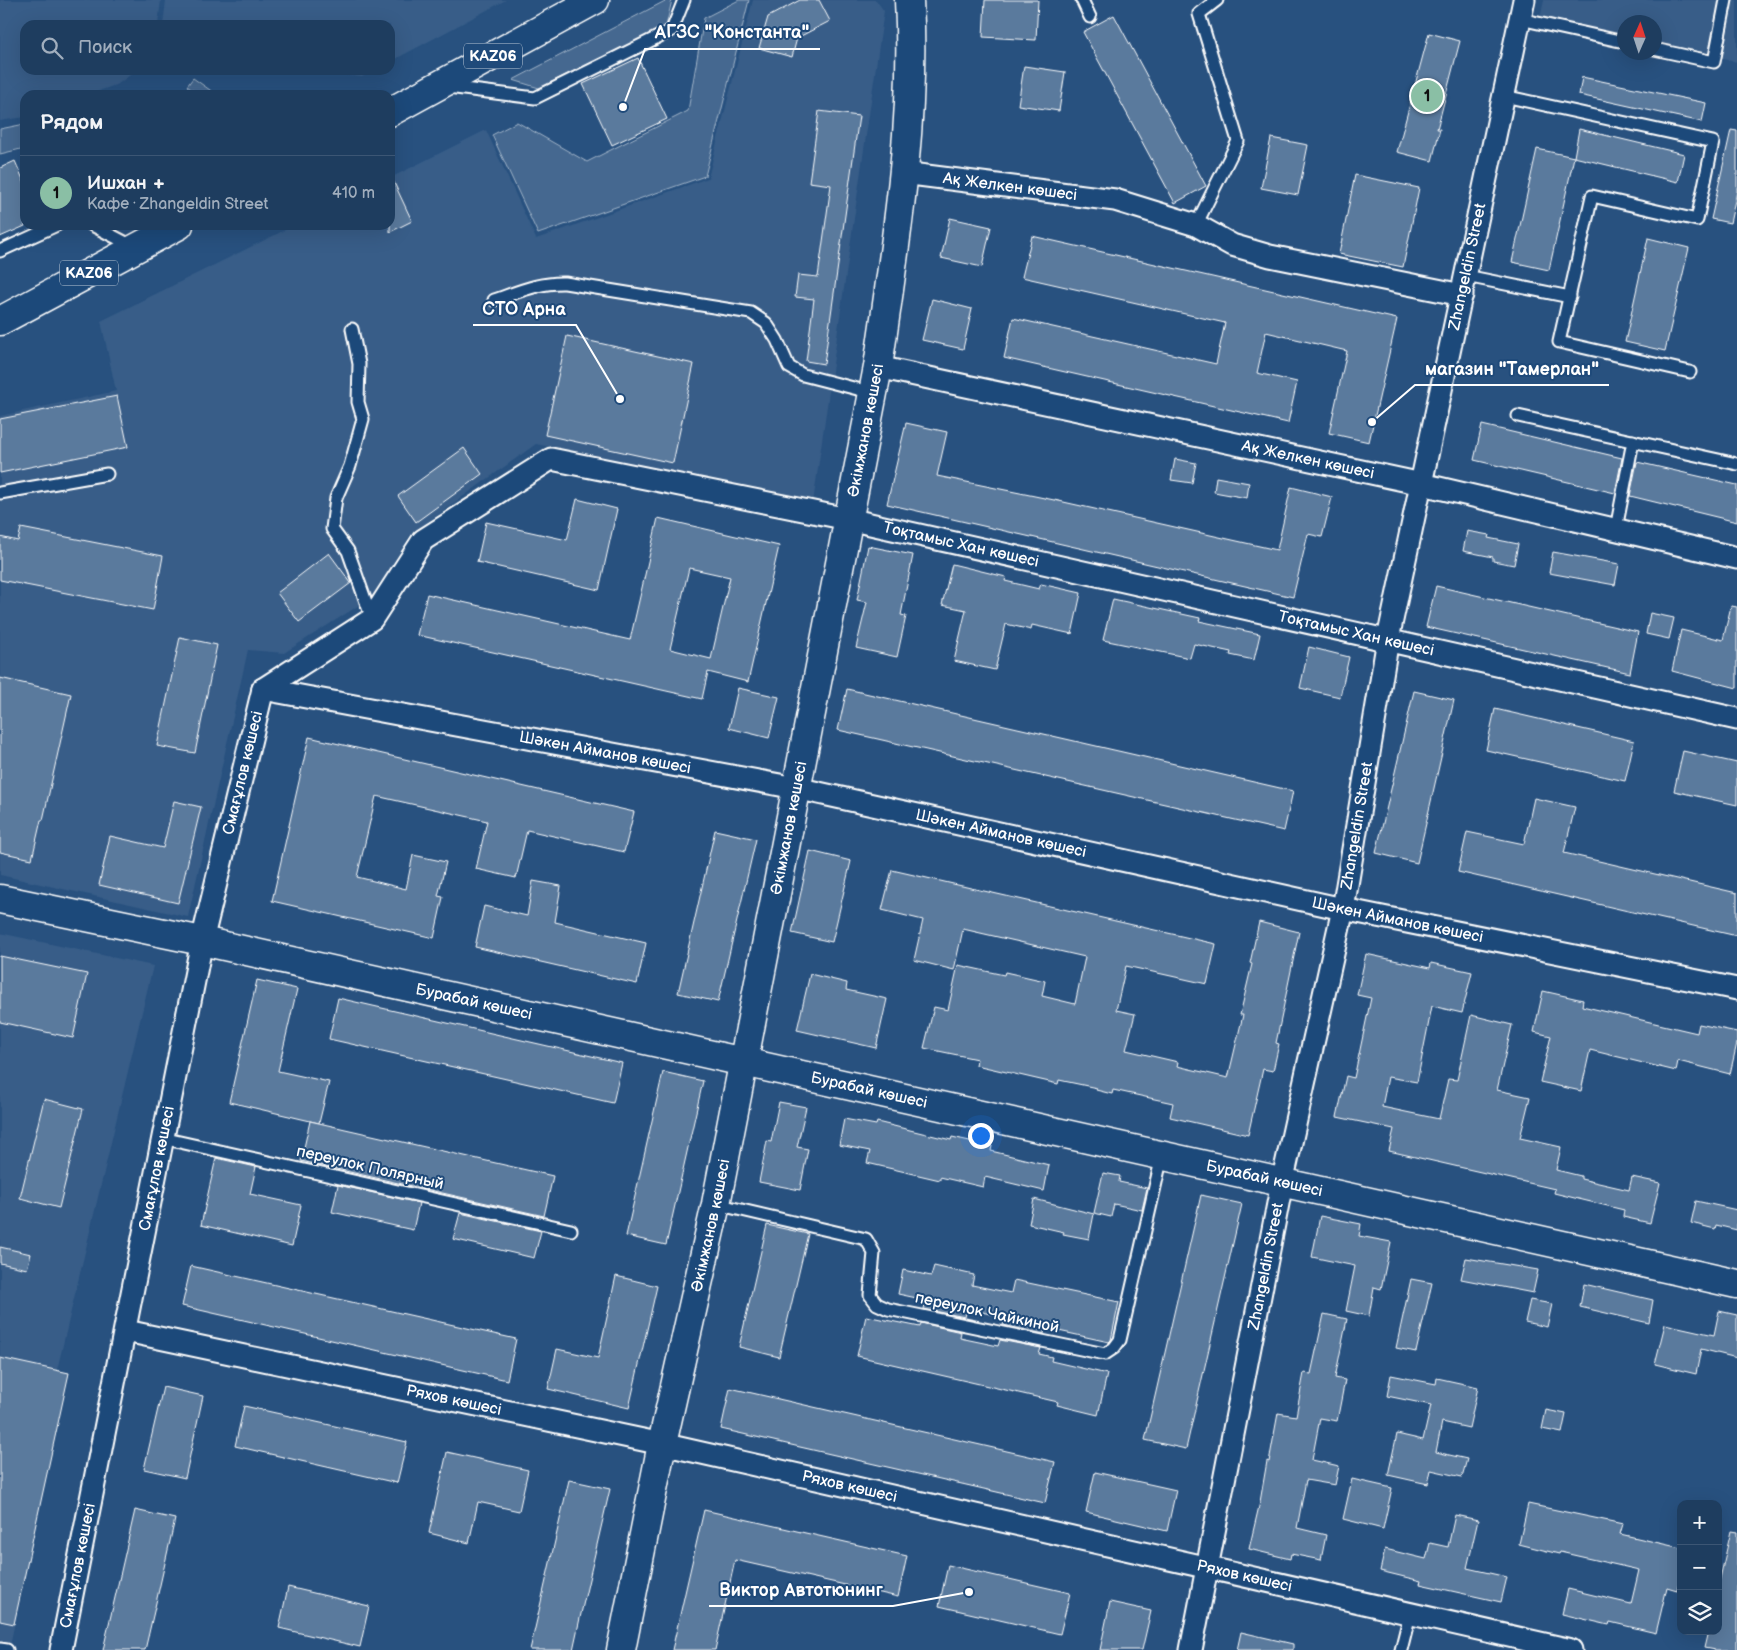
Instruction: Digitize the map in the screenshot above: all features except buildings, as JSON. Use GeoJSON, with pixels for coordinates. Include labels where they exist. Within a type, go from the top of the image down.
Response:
{"type":"FeatureCollection","features":[{"type":"Feature","properties":{"kind":"main road","name":"KАZ06"},"geometry":{"type":"LineString","coordinates":[[395,109],[595,0]]}},
{"type":"Feature","properties":{"kind":"main road","name":"Әкімжанов көшесі"},"geometry":{"type":"LineString","coordinates":[[621,1650],[662,1444],[716,1204],[875,380],[895,248],[903,173],[910,76],[909,0]]}},
{"type":"Feature","properties":{"kind":"main road","name":"KАZ06"},"geometry":{"type":"LineString","coordinates":[[0,321],[158,233]]}},
{"type":"Feature","properties":{"kind":"main road","name":"Бурабай көшесі"},"geometry":{"type":"LineString","coordinates":[[0,899],[202,941],[1737,1284]]}},
{"type":"Feature","properties":{"kind":"street","name":"Zhangeldin Street"},"geometry":{"type":"LineString","coordinates":[[1191,1650],[1282,1182],[1343,909],[1388,640],[1522,10]]}},
{"type":"Feature","properties":{"kind":"street","name":"Ақ Желкен көшесі"},"geometry":{"type":"LineString","coordinates":[[903,173],[1115,200],[1196,225],[1232,245],[1270,256],[1464,286]]}},
{"type":"Feature","properties":{"kind":"street","name":"Ақ Желкен көшесі"},"geometry":{"type":"LineString","coordinates":[[875,380],[1422,484],[1737,558]]}},
{"type":"Feature","properties":{"kind":"street","name":"Тоқтамыс Хан көшесі"},"geometry":{"type":"LineString","coordinates":[[262,690],[372,619],[423,540],[551,459],[848,519],[1737,719]]}},
{"type":"Feature","properties":{"kind":"street","name":"Шәкен Айманов көшесі"},"geometry":{"type":"LineString","coordinates":[[262,690],[796,788],[1343,909],[1737,989]]}},
{"type":"Feature","properties":{"kind":"street","name":"Смағұлов көшесі"},"geometry":{"type":"LineString","coordinates":[[61,1650],[126,1331],[162,1138],[202,941],[262,690]]}},
{"type":"Feature","properties":{"kind":"street","name":"Ряхов көшесі"},"geometry":{"type":"LineString","coordinates":[[126,1331],[662,1444],[1571,1650]]}},
{"type":"Feature","properties":{"kind":"lane"},"geometry":{"type":"LineString","coordinates":[[439,85],[535,98],[672,30],[684,0]]}},
{"type":"Feature","properties":{"kind":"lane"},"geometry":{"type":"LineString","coordinates":[[1082,0],[1090,17]]}},
{"type":"Feature","properties":{"kind":"lane"},"geometry":{"type":"LineString","coordinates":[[1196,225],[1238,140],[1199,14],[1218,0]]}},
{"type":"Feature","properties":{"kind":"lane"},"geometry":{"type":"LineString","coordinates":[[1662,51],[1714,62],[1726,0]]}},
{"type":"Feature","properties":{"kind":"lane"},"geometry":{"type":"LineString","coordinates":[[1522,10],[1617,40]]}},
{"type":"Feature","properties":{"kind":"lane"},"geometry":{"type":"LineString","coordinates":[[1504,96],[1713,142],[1697,220],[1592,196],[1560,342],[1690,372]]}},
{"type":"Feature","properties":{"kind":"lane"},"geometry":{"type":"LineString","coordinates":[[0,251],[46,230]]}},
{"type":"Feature","properties":{"kind":"lane"},"geometry":{"type":"LineString","coordinates":[[133,230],[158,233]]}},
{"type":"Feature","properties":{"kind":"lane"},"geometry":{"type":"LineString","coordinates":[[494,300],[550,282],[751,313],[766,323],[777,340],[789,367],[803,375],[875,380]]}},
{"type":"Feature","properties":{"kind":"lane"},"geometry":{"type":"LineString","coordinates":[[1464,286],[1570,297]]}},
{"type":"Feature","properties":{"kind":"lane"},"geometry":{"type":"LineString","coordinates":[[352,329],[359,364],[358,402],[363,419],[350,466],[336,498],[332,528],[348,551],[372,619]]}},
{"type":"Feature","properties":{"kind":"lane"},"geometry":{"type":"LineString","coordinates":[[1518,416],[1737,464]]}},
{"type":"Feature","properties":{"kind":"lane"},"geometry":{"type":"LineString","coordinates":[[1616,529],[1633,441]]}},
{"type":"Feature","properties":{"kind":"lane"},"geometry":{"type":"LineString","coordinates":[[0,492],[106,474]]}},
{"type":"Feature","properties":{"kind":"lane","name":"переулок Полярный"},"geometry":{"type":"LineString","coordinates":[[162,1138],[571,1230]]}},
{"type":"Feature","properties":{"kind":"lane","name":"переулок Чайкиной"},"geometry":{"type":"LineString","coordinates":[[716,1204],[866,1239],[874,1253],[870,1294],[877,1304],[888,1309],[1105,1354],[1114,1348],[1120,1340],[1162,1156]]}},
{"type":"Feature","properties":{"kind":"lane"},"geometry":{"type":"LineString","coordinates":[[1401,1650],[1410,1614]]}},
{"type":"Feature","properties":{"kind":"lane"},"geometry":{"type":"LineString","coordinates":[[0,1649],[7,1650]]}},
{"type":"Feature","properties":{"kind":"shaded area"},"geometry":{"type":"Polygon","coordinates":[[[0,0],[161,0],[159,20],[20,20],[20,75],[130,75],[118,84],[102,90],[20,90],[20,118],[0,121],[0,0]]]}},
{"type":"Feature","properties":{"kind":"shaded area"},"geometry":{"type":"Polygon","coordinates":[[[166,0],[506,0],[395,59],[395,20],[164,20],[166,0]]]}},
{"type":"Feature","properties":{"kind":"shaded area"},"geometry":{"type":"Polygon","coordinates":[[[667,0],[672,0],[666,26],[539,88],[513,80],[667,0]]]}},
{"type":"Feature","properties":{"kind":"shaded area"},"geometry":{"type":"Polygon","coordinates":[[[739,0],[749,0],[705,176],[538,234],[492,135],[517,122],[587,162],[688,111],[704,18],[739,0]]]}},
{"type":"Feature","properties":{"kind":"shaded area"},"geometry":{"type":"Polygon","coordinates":[[[753,0],[876,0],[884,11],[813,503],[536,444],[411,534],[372,597],[284,653],[248,650],[188,917],[0,875],[0,416],[116,391],[101,321],[285,230],[395,230],[395,176],[486,130],[536,239],[708,178],[753,0]]]}},
{"type":"Feature","properties":{"kind":"shaded area"},"geometry":{"type":"Polygon","coordinates":[[[1544,0],[1737,0],[1737,62],[1662,46],[1662,15],[1617,15],[1617,36],[1540,19],[1544,0]]]}},
{"type":"Feature","properties":{"kind":"shaded area"},"geometry":{"type":"Polygon","coordinates":[[[347,75],[366,75],[362,77],[347,75]]]}},
{"type":"Feature","properties":{"kind":"shaded area"},"geometry":{"type":"Polygon","coordinates":[[[193,78],[210,90],[192,90],[187,86],[193,78]]]}},
{"type":"Feature","properties":{"kind":"shaded area"},"geometry":{"type":"Polygon","coordinates":[[[20,125],[20,149],[0,154],[0,129],[20,125]]]}},
{"type":"Feature","properties":{"kind":"shaded area"},"geometry":{"type":"Polygon","coordinates":[[[0,933],[153,966],[57,1370],[69,1373],[9,1650],[0,1650],[0,933]]]}},
{"type":"Feature","properties":{"kind":"place","name":"Ишхан +"},"geometry":{"type":"Point","coordinates":[1427,96]}},
{"type":"Feature","properties":{"kind":"place","name":"АГЗС \"Константа\""},"geometry":{"type":"Point","coordinates":[623,107]}},
{"type":"Feature","properties":{"kind":"place","name":"СТО Арна"},"geometry":{"type":"Point","coordinates":[620,399]}},
{"type":"Feature","properties":{"kind":"place","name":"магазин \"Тамерлан\""},"geometry":{"type":"Point","coordinates":[1372,422]}},
{"type":"Feature","properties":{"kind":"place","name":"Виктор Автотюнинг"},"geometry":{"type":"Point","coordinates":[969,1592]}}]}
